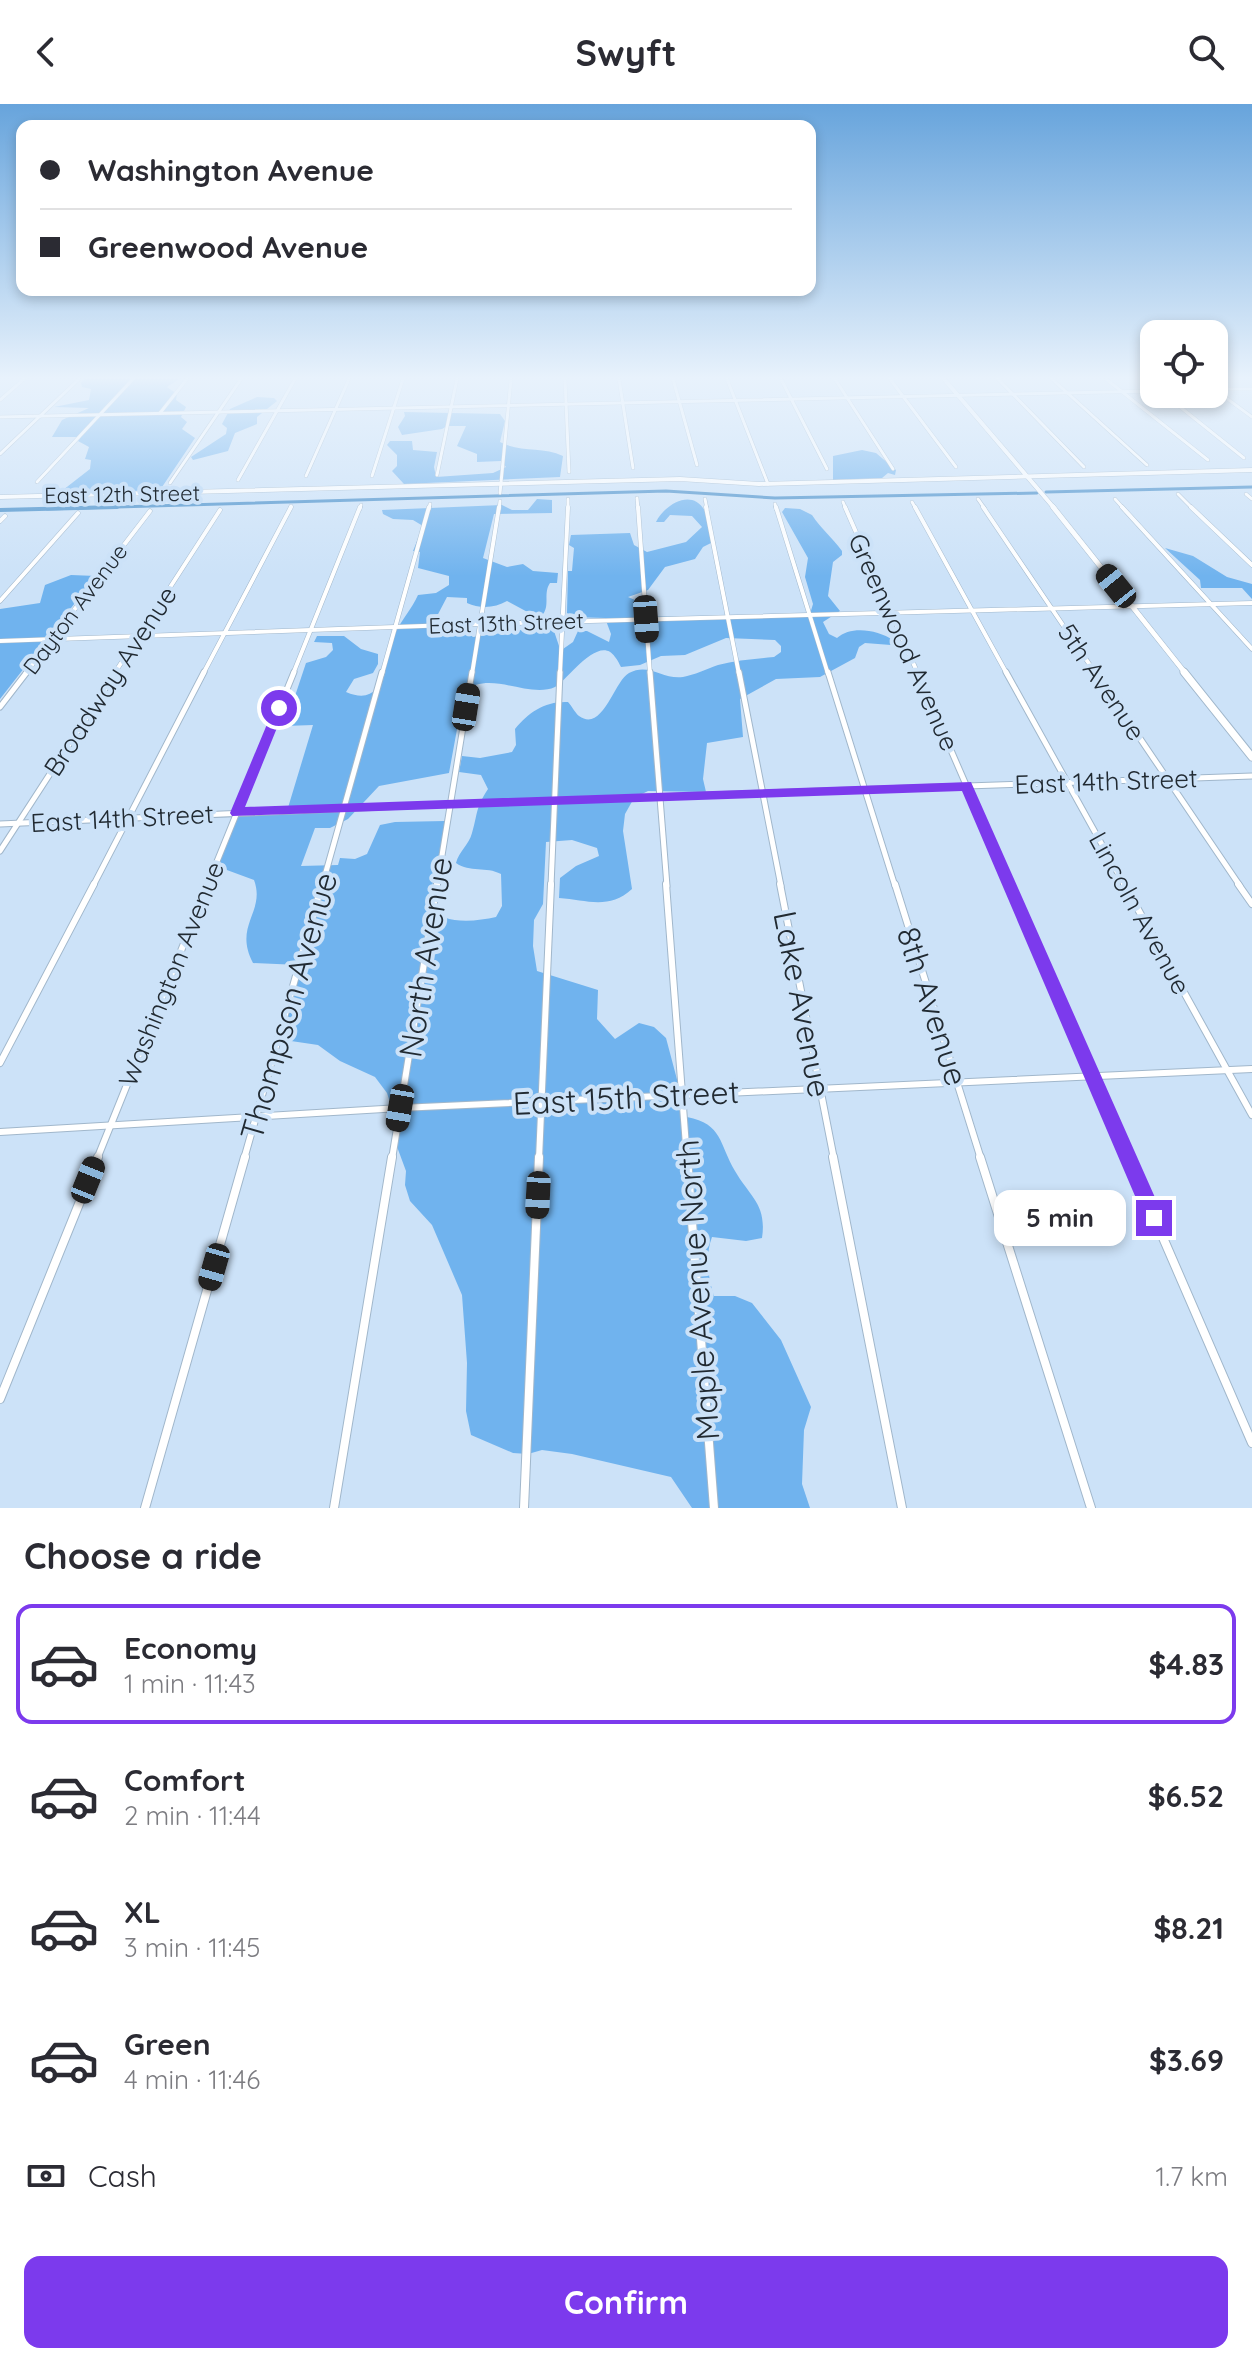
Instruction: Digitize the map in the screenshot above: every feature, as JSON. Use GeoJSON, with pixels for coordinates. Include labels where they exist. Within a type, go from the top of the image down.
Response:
{"type":"FeatureCollection","features":[{"type":"Feature","properties":{"kind":"street"},"geometry":{"type":"LineString","coordinates":[[37,482],[72,445]]}},
{"type":"Feature","properties":{"kind":"street"},"geometry":{"type":"LineString","coordinates":[[170,483],[196,445]]}},
{"type":"Feature","properties":{"kind":"street"},"geometry":{"type":"LineString","coordinates":[[238,480],[258,445]]}},
{"type":"Feature","properties":{"kind":"street"},"geometry":{"type":"LineString","coordinates":[[306,476],[320,445]]}},
{"type":"Feature","properties":{"kind":"street"},"geometry":{"type":"LineString","coordinates":[[372,476],[382,445]]}},
{"type":"Feature","properties":{"kind":"street"},"geometry":{"type":"LineString","coordinates":[[437,475],[443,445]]}},
{"type":"Feature","properties":{"kind":"street","name":"North Avenue"},"geometry":{"type":"LineString","coordinates":[[334,1508],[500,497],[506,445]]}},
{"type":"Feature","properties":{"kind":"street"},"geometry":{"type":"LineString","coordinates":[[568,445],[569,472]]}},
{"type":"Feature","properties":{"kind":"street"},"geometry":{"type":"LineString","coordinates":[[629,445],[633,468]]}},
{"type":"Feature","properties":{"kind":"street"},"geometry":{"type":"LineString","coordinates":[[691,445],[697,465]]}},
{"type":"Feature","properties":{"kind":"street"},"geometry":{"type":"LineString","coordinates":[[753,445],[768,484]]}},
{"type":"Feature","properties":{"kind":"street"},"geometry":{"type":"LineString","coordinates":[[815,445],[827,469]]}},
{"type":"Feature","properties":{"kind":"street"},"geometry":{"type":"LineString","coordinates":[[877,445],[893,469]]}},
{"type":"Feature","properties":{"kind":"street"},"geometry":{"type":"LineString","coordinates":[[939,445],[956,467]]}},
{"type":"Feature","properties":{"kind":"street"},"geometry":{"type":"LineString","coordinates":[[1001,445],[1252,757]]}},
{"type":"Feature","properties":{"kind":"street"},"geometry":{"type":"LineString","coordinates":[[1062,445],[1084,467]]}},
{"type":"Feature","properties":{"kind":"street"},"geometry":{"type":"LineString","coordinates":[[1124,445],[1147,465]]}},
{"type":"Feature","properties":{"kind":"street"},"geometry":{"type":"LineString","coordinates":[[1188,445],[1208,460]]}},
{"type":"Feature","properties":{"kind":"street"},"geometry":{"type":"LineString","coordinates":[[1227,445],[1244,458]]}},
{"type":"Feature","properties":{"kind":"street","name":"East 12th Street"},"geometry":{"type":"LineString","coordinates":[[0,497],[694,479],[768,484],[1252,470]]}},
{"type":"Feature","properties":{"kind":"street"},"geometry":{"type":"LineString","coordinates":[[1178,494],[1252,565]]}},
{"type":"Feature","properties":{"kind":"street"},"geometry":{"type":"LineString","coordinates":[[1246,494],[1252,499]]}},
{"type":"Feature","properties":{"kind":"street","name":"Maple Avenue North"},"geometry":{"type":"LineString","coordinates":[[637,498],[714,1508]]}},
{"type":"Feature","properties":{"kind":"street"},"geometry":{"type":"LineString","coordinates":[[524,1508],[568,499]]}},
{"type":"Feature","properties":{"kind":"street","name":"Lake Avenue"},"geometry":{"type":"LineString","coordinates":[[705,499],[902,1508]]}},
{"type":"Feature","properties":{"kind":"street","name":"5th Avenue"},"geometry":{"type":"LineString","coordinates":[[978,499],[1252,904]]}},
{"type":"Feature","properties":{"kind":"street"},"geometry":{"type":"LineString","coordinates":[[1115,499],[1252,649]]}},
{"type":"Feature","properties":{"kind":"street","name":"Greenwood Avenue"},"geometry":{"type":"LineString","coordinates":[[843,502],[1252,1443]]}},
{"type":"Feature","properties":{"kind":"street","name":"Lincoln Avenue"},"geometry":{"type":"LineString","coordinates":[[912,502],[1252,1115]]}},
{"type":"Feature","properties":{"kind":"street","name":"Thompson Avenue"},"geometry":{"type":"LineString","coordinates":[[145,1508],[430,504]]}},
{"type":"Feature","properties":{"kind":"street","name":"8th Avenue"},"geometry":{"type":"LineString","coordinates":[[775,504],[1091,1508]]}},
{"type":"Feature","properties":{"kind":"street","name":"Washington Avenue"},"geometry":{"type":"LineString","coordinates":[[0,1399],[361,505]]}},
{"type":"Feature","properties":{"kind":"street"},"geometry":{"type":"LineString","coordinates":[[0,1063],[291,506]]}},
{"type":"Feature","properties":{"kind":"street","name":"Broadway Avenue"},"geometry":{"type":"LineString","coordinates":[[0,851],[220,510]]}},
{"type":"Feature","properties":{"kind":"street","name":"Dayton Avenue"},"geometry":{"type":"LineString","coordinates":[[0,707],[150,511]]}},
{"type":"Feature","properties":{"kind":"street"},"geometry":{"type":"LineString","coordinates":[[0,601],[78,513]]}},
{"type":"Feature","properties":{"kind":"street"},"geometry":{"type":"LineString","coordinates":[[0,521],[5,516]]}},
{"type":"Feature","properties":{"kind":"street","name":"East 13th Street"},"geometry":{"type":"LineString","coordinates":[[0,641],[563,621],[1252,603]]}},
{"type":"Feature","properties":{"kind":"street","name":"East 14th Street"},"geometry":{"type":"LineString","coordinates":[[0,824],[344,808],[1252,776]]}},
{"type":"Feature","properties":{"kind":"street","name":"East 15th Street"},"geometry":{"type":"LineString","coordinates":[[0,1132],[400,1108],[1252,1069]]}},
{"type":"Feature","properties":{"kind":"shaded area"},"geometry":{"type":"Polygon","coordinates":[[[84,445],[191,445],[160,490],[75,493],[63,490],[90,469],[91,460],[85,459],[89,447],[84,445]]]}},
{"type":"Feature","properties":{"kind":"shaded area"},"geometry":{"type":"Polygon","coordinates":[[[210,445],[231,445],[228,451],[193,460],[191,457],[210,445]]]}},
{"type":"Feature","properties":{"kind":"shaded area"},"geometry":{"type":"Polygon","coordinates":[[[387,445],[412,445],[413,450],[437,452],[436,477],[493,473],[506,467],[501,461],[477,462],[477,454],[457,446],[507,445],[547,451],[563,456],[560,477],[404,484],[392,471],[397,466],[397,455],[387,445]]]}},
{"type":"Feature","properties":{"kind":"shaded area"},"geometry":{"type":"Polygon","coordinates":[[[862,450],[876,453],[896,470],[895,475],[888,473],[882,478],[833,480],[833,456],[862,450]]]}},
{"type":"Feature","properties":{"kind":"shaded area"},"geometry":{"type":"Polygon","coordinates":[[[537,499],[552,500],[552,513],[494,514],[483,558],[507,567],[523,564],[533,571],[558,573],[557,583],[550,583],[548,587],[543,614],[533,615],[507,601],[482,607],[467,603],[467,598],[447,597],[436,618],[451,621],[473,637],[542,627],[554,631],[563,649],[573,642],[578,631],[587,631],[609,642],[611,634],[605,618],[572,617],[567,613],[568,571],[572,571],[574,548],[569,545],[571,535],[630,533],[634,545],[647,552],[686,542],[702,527],[692,516],[670,515],[664,522],[656,522],[665,510],[686,499],[693,500],[705,511],[713,542],[703,547],[695,559],[665,567],[648,590],[628,597],[642,603],[646,617],[810,614],[813,604],[805,577],[808,558],[782,512],[785,508],[800,509],[812,515],[842,551],[842,555],[833,562],[828,596],[840,611],[823,622],[829,634],[837,638],[850,631],[865,630],[893,640],[891,645],[865,643],[859,647],[855,658],[820,677],[776,679],[740,699],[743,737],[707,743],[703,779],[706,792],[648,791],[634,798],[625,814],[623,831],[632,889],[615,900],[597,902],[559,898],[560,878],[576,866],[599,856],[597,848],[572,840],[546,842],[543,904],[534,920],[533,946],[537,971],[598,990],[597,1019],[615,1039],[639,1023],[654,1027],[666,1038],[687,1117],[699,1120],[714,1130],[735,1171],[760,1209],[762,1238],[746,1241],[712,1237],[709,1274],[714,1296],[735,1296],[752,1303],[781,1340],[811,1407],[804,1430],[802,1484],[810,1508],[692,1508],[671,1477],[572,1454],[542,1450],[528,1454],[513,1453],[471,1435],[466,1411],[467,1363],[462,1295],[432,1225],[410,1201],[387,1093],[375,1077],[340,1061],[318,1045],[291,1041],[290,1034],[282,1029],[299,965],[253,963],[246,938],[256,901],[254,880],[216,866],[238,811],[287,811],[313,725],[285,726],[306,663],[326,657],[333,650],[332,643],[314,642],[317,636],[344,636],[361,649],[378,654],[378,664],[373,673],[354,679],[346,692],[360,696],[370,694],[382,678],[395,634],[418,595],[436,593],[449,585],[449,576],[418,568],[420,552],[413,551],[423,526],[413,520],[393,519],[383,514],[382,510],[502,505],[512,510],[528,510],[537,499]],[[726,638],[685,655],[661,656],[640,665],[621,667],[608,651],[601,651],[592,654],[555,687],[545,690],[486,683],[475,685],[464,691],[449,773],[379,786],[348,819],[330,828],[315,828],[301,866],[338,865],[340,858],[355,859],[367,854],[380,825],[445,821],[444,840],[427,905],[449,919],[468,921],[496,917],[502,906],[501,874],[456,863],[471,837],[479,806],[488,789],[481,775],[459,772],[462,756],[480,758],[512,752],[516,745],[515,729],[526,717],[552,703],[568,702],[579,716],[595,718],[624,678],[636,670],[683,677],[725,663],[774,657],[781,652],[781,646],[775,640],[726,638]]]}},
{"type":"Feature","properties":{"kind":"shaded area"},"geometry":{"type":"Polygon","coordinates":[[[1165,548],[1193,556],[1227,577],[1252,584],[1252,599],[1242,588],[1201,588],[1200,580],[1165,548]]]}},
{"type":"Feature","properties":{"kind":"shaded area"},"geometry":{"type":"Polygon","coordinates":[[[71,575],[96,576],[0,699],[0,609],[40,603],[45,585],[71,575]]]}},
{"type":"Feature","properties":{"kind":"waterway"},"geometry":{"type":"LineString","coordinates":[[1046,492],[1252,487]]}},
{"type":"Feature","properties":{"kind":"waterway"},"geometry":{"type":"LineString","coordinates":[[107,507],[666,491],[775,498],[1037,493]]}},
{"type":"Feature","properties":{"kind":"waterway"},"geometry":{"type":"LineString","coordinates":[[0,510],[107,507]]}},
{"type":"Feature","properties":{"kind":"waterway"},"geometry":{"type":"LineString","coordinates":[[47,509],[107,507]]}},
{"type":"Feature","properties":{"kind":"waterway"},"geometry":{"type":"LineString","coordinates":[[107,507],[117,507]]}},
{"type":"Feature","properties":{"kind":"route"},"geometry":{"type":"LineString","coordinates":[[279,708],[236,813],[966,786],[1154,1218]]}}]}
